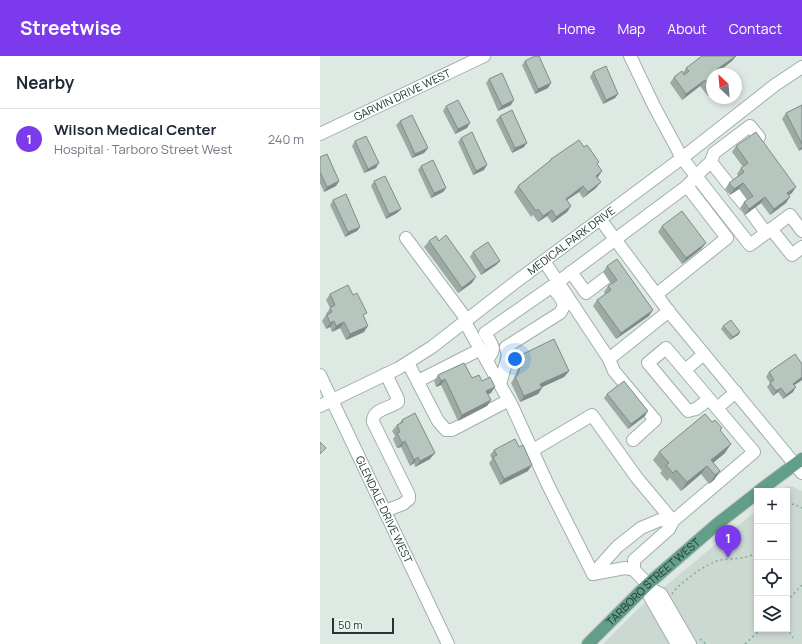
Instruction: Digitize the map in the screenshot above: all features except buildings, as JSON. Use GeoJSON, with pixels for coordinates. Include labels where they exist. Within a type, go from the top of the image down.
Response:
{"type":"FeatureCollection","features":[{"type":"Feature","properties":{"kind":"main road","name":"TARBORO STREET WEST"},"geometry":{"type":"LineString","coordinates":[[764,488],[800,465]]}},
{"type":"Feature","properties":{"kind":"main road","name":"TARBORO STREET WEST"},"geometry":{"type":"LineString","coordinates":[[588,644],[705,534],[754,495]]}},
{"type":"Feature","properties":{"kind":"street","name":"GARWIN DRIVE WEST"},"geometry":{"type":"LineString","coordinates":[[320,134],[484,56]]}},
{"type":"Feature","properties":{"kind":"street"},"geometry":{"type":"LineString","coordinates":[[630,56],[654,106],[682,158],[750,245],[790,215],[802,231]]}},
{"type":"Feature","properties":{"kind":"street","name":"MEDICAL PARK DRIVE"},"geometry":{"type":"LineString","coordinates":[[320,406],[408,363],[432,347],[682,158],[770,89],[802,67]]}},
{"type":"Feature","properties":{"kind":"street"},"geometry":{"type":"LineString","coordinates":[[558,282],[687,186],[711,162],[714,153],[750,126],[759,137]]}},
{"type":"Feature","properties":{"kind":"street"},"geometry":{"type":"LineString","coordinates":[[711,162],[747,208],[792,255],[802,247]]}},
{"type":"Feature","properties":{"kind":"street"},"geometry":{"type":"LineString","coordinates":[[657,294],[727,238],[687,186]]}},
{"type":"Feature","properties":{"kind":"street"},"geometry":{"type":"LineString","coordinates":[[702,206],[713,197]]}},
{"type":"Feature","properties":{"kind":"street"},"geometry":{"type":"LineString","coordinates":[[719,226],[730,218]]}},
{"type":"Feature","properties":{"kind":"street"},"geometry":{"type":"LineString","coordinates":[[600,219],[616,239],[626,262],[657,294],[704,354],[800,465]]}},
{"type":"Feature","properties":{"kind":"street"},"geometry":{"type":"LineString","coordinates":[[406,238],[466,321],[509,400],[548,485],[593,574]]}},
{"type":"Feature","properties":{"kind":"street"},"geometry":{"type":"LineString","coordinates":[[544,261],[609,359],[614,371],[655,420],[633,440]]}},
{"type":"Feature","properties":{"kind":"street"},"geometry":{"type":"LineString","coordinates":[[571,272],[586,293]]}},
{"type":"Feature","properties":{"kind":"street"},"geometry":{"type":"LineString","coordinates":[[572,303],[607,278]]}},
{"type":"Feature","properties":{"kind":"street"},"geometry":{"type":"LineString","coordinates":[[418,381],[484,354],[493,352],[493,347],[485,334],[551,287],[557,292],[564,306],[560,313],[506,347],[508,356],[500,384]]}},
{"type":"Feature","properties":{"kind":"street"},"geometry":{"type":"LineString","coordinates":[[609,359],[669,311]]}},
{"type":"Feature","properties":{"kind":"street"},"geometry":{"type":"LineString","coordinates":[[634,570],[634,560],[669,529],[672,521],[754,452],[713,404],[685,370],[666,348],[648,363],[688,411],[713,404],[736,392]]}},
{"type":"Feature","properties":{"kind":"street"},"geometry":{"type":"LineString","coordinates":[[685,370],[704,354]]}},
{"type":"Feature","properties":{"kind":"street"},"geometry":{"type":"LineString","coordinates":[[408,363],[438,422],[446,430],[452,430],[509,400]]}},
{"type":"Feature","properties":{"kind":"street"},"geometry":{"type":"LineString","coordinates":[[385,511],[403,504],[409,499],[409,495],[373,422],[372,417],[375,413],[398,402],[386,374]]}},
{"type":"Feature","properties":{"kind":"street","name":"GLENDALE DRIVE WEST"},"geometry":{"type":"LineString","coordinates":[[320,375],[448,644]]}},
{"type":"Feature","properties":{"kind":"street"},"geometry":{"type":"LineString","coordinates":[[533,450],[592,415],[637,478],[672,521]]}},
{"type":"Feature","properties":{"kind":"street"},"geometry":{"type":"LineString","coordinates":[[593,574],[617,547],[641,528],[660,520],[672,521]]}},
{"type":"Feature","properties":{"kind":"street"},"geometry":{"type":"LineString","coordinates":[[593,574],[625,568],[634,570],[650,587],[661,594],[694,640]]}},
{"type":"Feature","properties":{"kind":"street"},"geometry":{"type":"LineString","coordinates":[[650,587],[650,598],[677,644]]}},
{"type":"Feature","properties":{"kind":"path"},"geometry":{"type":"LineString","coordinates":[[790,505],[794,504],[802,508]]}},
{"type":"Feature","properties":{"kind":"path"},"geometry":{"type":"LineString","coordinates":[[671,596],[677,588],[707,565],[719,560],[744,558],[754,553]]}},
{"type":"Feature","properties":{"kind":"path"},"geometry":{"type":"LineString","coordinates":[[790,598],[802,585]]}},
{"type":"Feature","properties":{"kind":"path"},"geometry":{"type":"LineString","coordinates":[[745,644],[758,632]]}},
{"type":"Feature","properties":{"kind":"path"},"geometry":{"type":"LineString","coordinates":[[789,632],[793,638]]}},
{"type":"Feature","properties":{"kind":"path"},"geometry":{"type":"LineString","coordinates":[[694,640],[706,644]]}},
{"type":"Feature","properties":{"kind":"shaded area"},"geometry":{"type":"Polygon","coordinates":[[[792,486],[802,491],[802,644],[603,644],[640,607],[754,512],[754,632],[790,632],[790,488],[783,488],[792,486]]]}},
{"type":"Feature","properties":{"kind":"place","name":"Wilson Medical Center"},"geometry":{"type":"Point","coordinates":[728,558]}}]}
